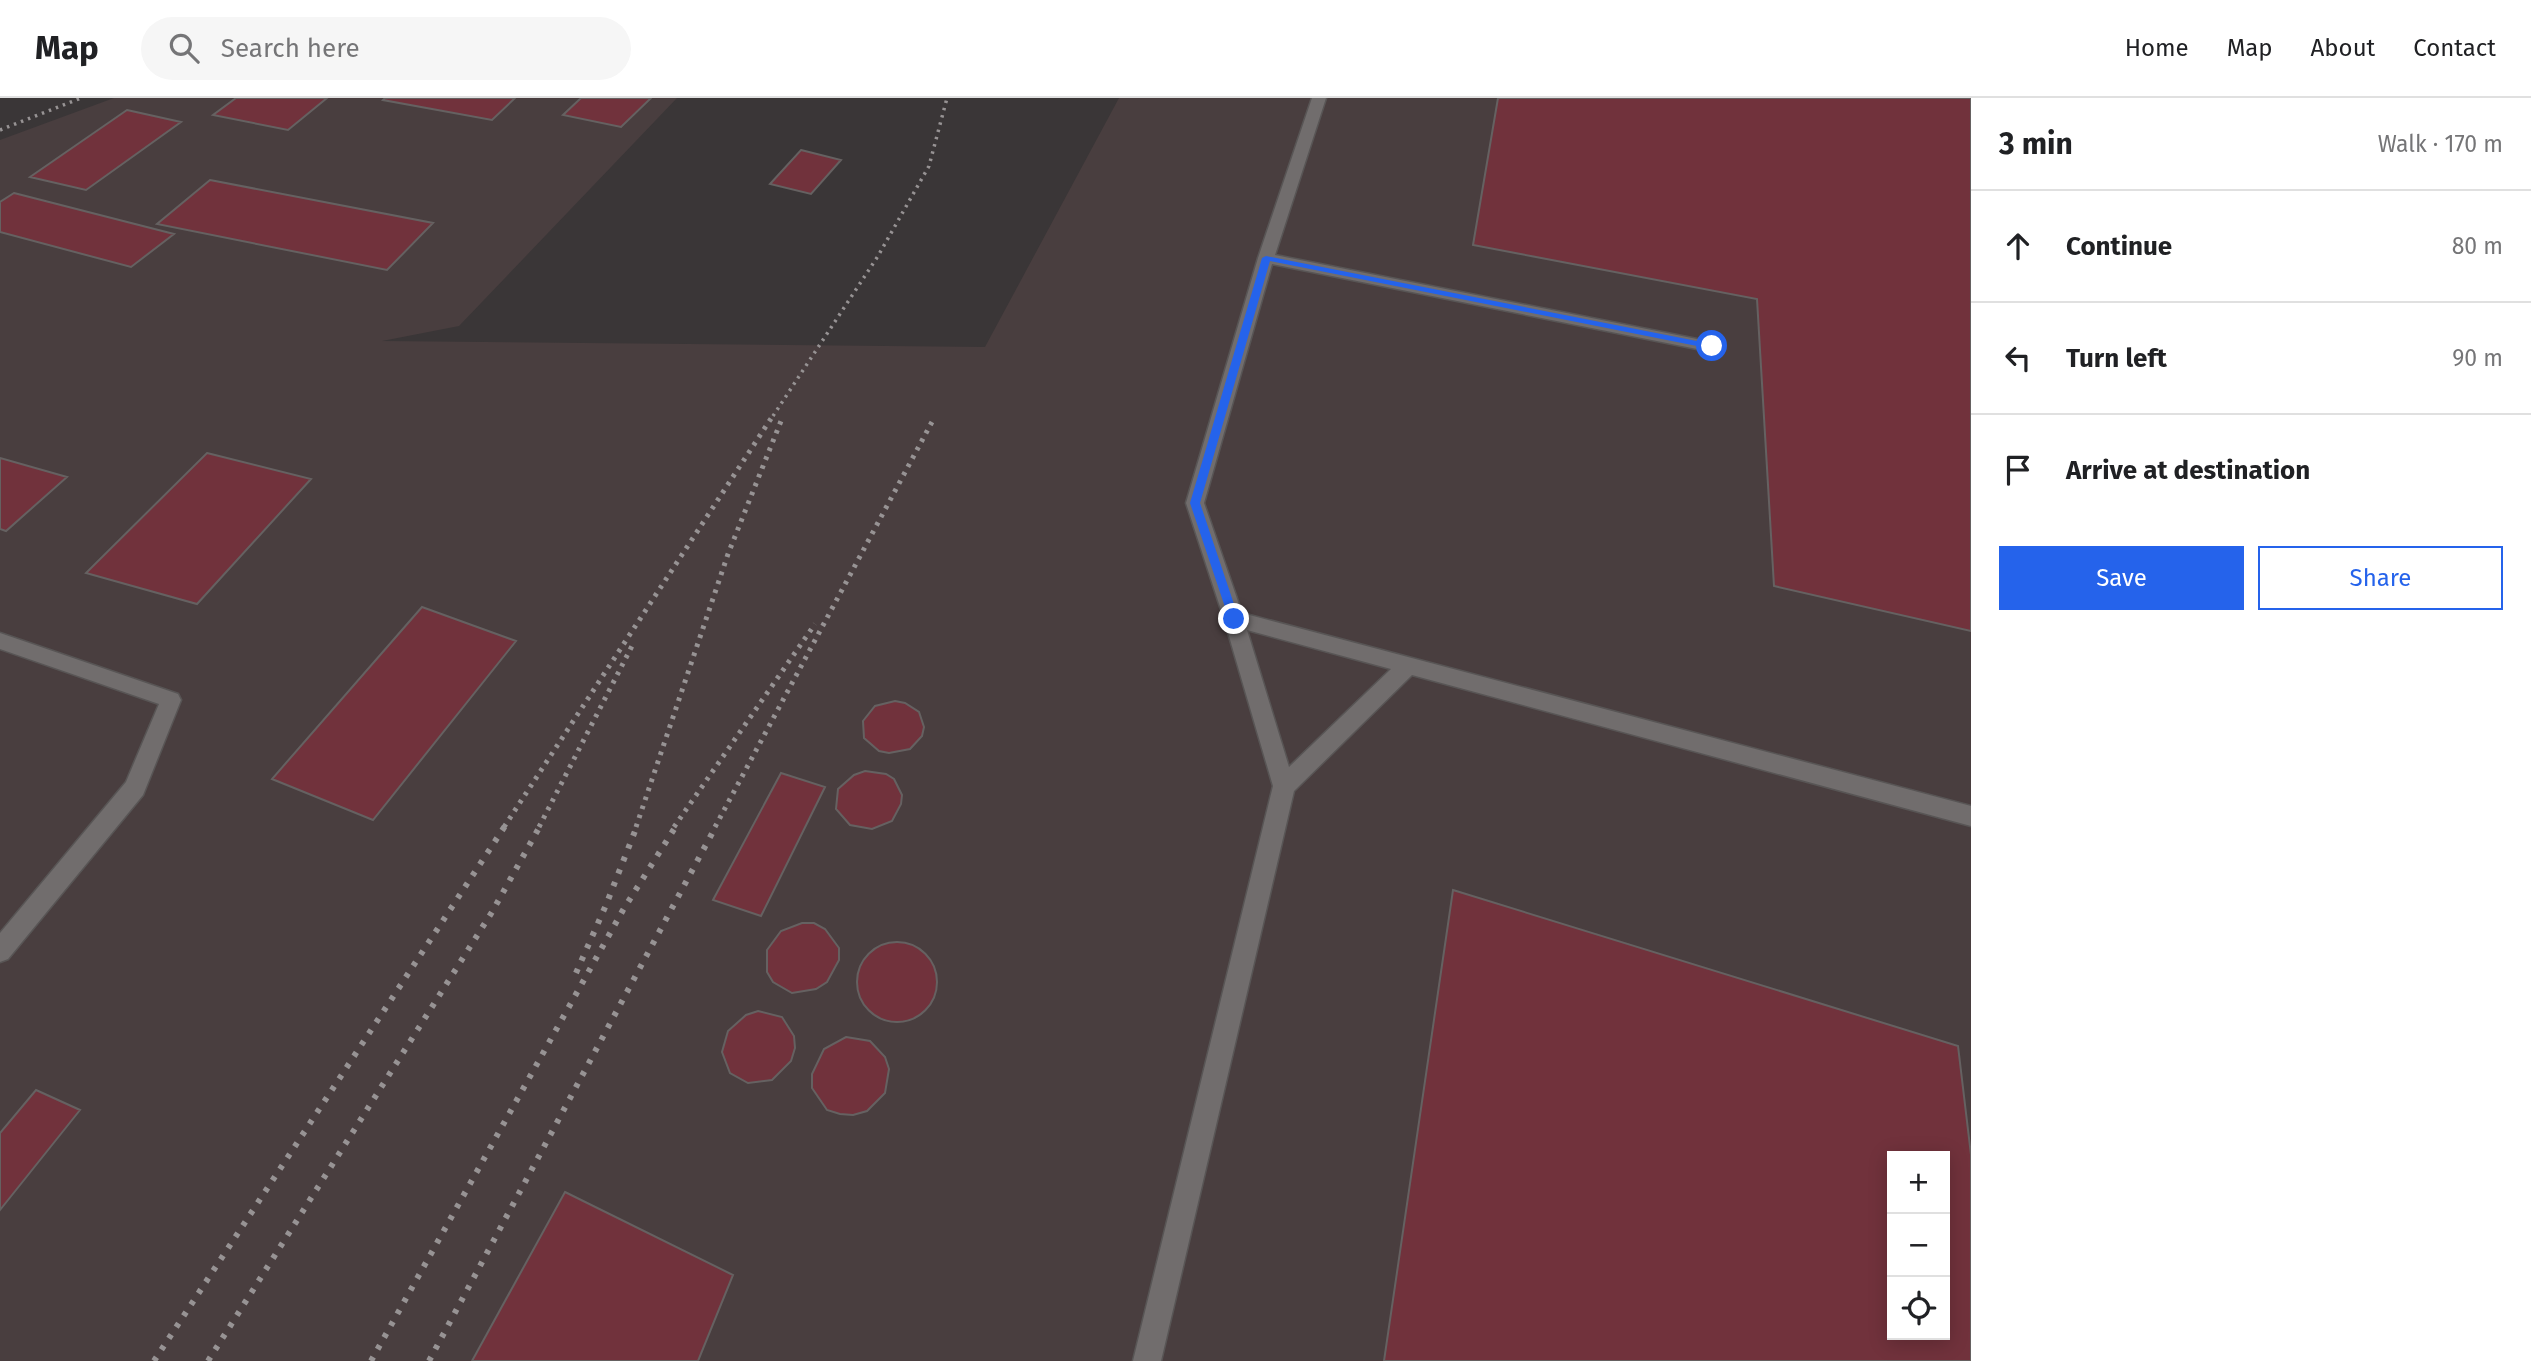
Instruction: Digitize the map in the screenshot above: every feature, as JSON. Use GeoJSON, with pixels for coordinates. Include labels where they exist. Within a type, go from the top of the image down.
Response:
{"type":"FeatureCollection","features":[{"type":"Feature","properties":{"kind":"lane"},"geometry":{"type":"LineString","coordinates":[[1147,1361],[1284,786],[1234,619],[1195,503],[1266,258],[1319,98]]}},
{"type":"Feature","properties":{"kind":"lane"},"geometry":{"type":"LineString","coordinates":[[1266,258],[1712,346]]}},
{"type":"Feature","properties":{"kind":"lane"},"geometry":{"type":"LineString","coordinates":[[1234,619],[1971,816]]}},
{"type":"Feature","properties":{"kind":"lane"},"geometry":{"type":"LineString","coordinates":[[0,640],[171,700],[135,788],[0,951]]}},
{"type":"Feature","properties":{"kind":"lane"},"geometry":{"type":"LineString","coordinates":[[1284,786],[1408,666]]}},
{"type":"Feature","properties":{"kind":"shaded area"},"geometry":{"type":"Polygon","coordinates":[[[114,98],[677,98],[459,326],[382,341],[985,347],[1119,98],[1971,98],[1971,1361],[0,1361],[0,140],[114,98]]]}},
{"type":"Feature","properties":{"kind":"building"},"geometry":{"type":"Polygon","coordinates":[[[236,98],[327,98],[288,130],[213,115],[236,98]]]}},
{"type":"Feature","properties":{"kind":"building"},"geometry":{"type":"Polygon","coordinates":[[[515,98],[492,120],[383,100],[515,98]]]}},
{"type":"Feature","properties":{"kind":"building"},"geometry":{"type":"Polygon","coordinates":[[[581,98],[651,98],[621,127],[563,115],[581,98]]]}},
{"type":"Feature","properties":{"kind":"building"},"geometry":{"type":"Polygon","coordinates":[[[1498,98],[1971,98],[1971,631],[1774,586],[1757,299],[1473,245],[1498,98]]]}},
{"type":"Feature","properties":{"kind":"building"},"geometry":{"type":"Polygon","coordinates":[[[127,110],[181,122],[86,190],[30,177],[127,110]]]}},
{"type":"Feature","properties":{"kind":"building"},"geometry":{"type":"Polygon","coordinates":[[[801,150],[841,160],[811,194],[770,184],[801,150]]]}},
{"type":"Feature","properties":{"kind":"building"},"geometry":{"type":"Polygon","coordinates":[[[210,180],[433,223],[387,270],[157,224],[210,180]]]}},
{"type":"Feature","properties":{"kind":"building"},"geometry":{"type":"Polygon","coordinates":[[[14,193],[174,234],[131,267],[0,232],[0,202],[14,193]]]}},
{"type":"Feature","properties":{"kind":"building"},"geometry":{"type":"Polygon","coordinates":[[[207,453],[311,479],[197,604],[86,573],[207,453]]]}},
{"type":"Feature","properties":{"kind":"building"},"geometry":{"type":"Polygon","coordinates":[[[0,458],[67,477],[6,531],[0,529],[0,458]]]}},
{"type":"Feature","properties":{"kind":"building"},"geometry":{"type":"Polygon","coordinates":[[[422,607],[516,641],[373,820],[272,779],[422,607]]]}},
{"type":"Feature","properties":{"kind":"building"},"geometry":{"type":"Polygon","coordinates":[[[895,701],[905,703],[919,712],[924,727],[922,736],[910,749],[889,753],[879,751],[864,738],[863,721],[875,706],[895,701]]]}},
{"type":"Feature","properties":{"kind":"building"},"geometry":{"type":"Polygon","coordinates":[[[865,771],[886,774],[894,779],[902,795],[901,804],[892,821],[872,829],[850,825],[836,809],[838,789],[854,775],[865,771]]]}},
{"type":"Feature","properties":{"kind":"building"},"geometry":{"type":"Polygon","coordinates":[[[781,773],[825,787],[761,916],[713,900],[781,773]]]}},
{"type":"Feature","properties":{"kind":"building"},"geometry":{"type":"Polygon","coordinates":[[[1453,890],[1958,1046],[1971,1155],[1971,1361],[1384,1361],[1453,890]]]}},
{"type":"Feature","properties":{"kind":"building"},"geometry":{"type":"Polygon","coordinates":[[[802,923],[814,923],[825,929],[839,948],[839,960],[827,982],[816,989],[792,993],[773,982],[767,972],[767,950],[781,931],[802,923]]]}},
{"type":"Feature","properties":{"kind":"building"},"geometry":{"type":"Polygon","coordinates":[[[897,942],[912,945],[925,954],[934,967],[937,982],[934,997],[925,1010],[912,1019],[897,1022],[882,1019],[869,1010],[860,997],[857,982],[860,967],[869,954],[882,945],[897,942]]]}},
{"type":"Feature","properties":{"kind":"building"},"geometry":{"type":"Polygon","coordinates":[[[758,1011],[782,1017],[794,1036],[795,1048],[791,1061],[772,1080],[748,1083],[730,1073],[722,1052],[728,1031],[746,1015],[758,1011]]]}},
{"type":"Feature","properties":{"kind":"building"},"geometry":{"type":"Polygon","coordinates":[[[846,1037],[870,1041],[885,1057],[889,1069],[885,1093],[867,1111],[853,1115],[827,1110],[812,1088],[812,1074],[824,1049],[846,1037]]]}},
{"type":"Feature","properties":{"kind":"building"},"geometry":{"type":"Polygon","coordinates":[[[36,1090],[80,1110],[0,1210],[0,1133],[36,1090]]]}},
{"type":"Feature","properties":{"kind":"building"},"geometry":{"type":"Polygon","coordinates":[[[565,1192],[733,1275],[698,1361],[472,1361],[565,1192]]]}},
{"type":"Feature","properties":{"kind":"railway"},"geometry":{"type":"LineString","coordinates":[[0,130],[81,98]]}},
{"type":"Feature","properties":{"kind":"railway"},"geometry":{"type":"LineString","coordinates":[[773,416],[878,256],[929,166],[947,98]]}},
{"type":"Feature","properties":{"kind":"railway"},"geometry":{"type":"LineString","coordinates":[[504,827],[774,414]]}},
{"type":"Feature","properties":{"kind":"railway"},"geometry":{"type":"LineString","coordinates":[[636,827],[728,554],[783,416]]}},
{"type":"Feature","properties":{"kind":"railway"},"geometry":{"type":"LineString","coordinates":[[715,827],[933,420]]}},
{"type":"Feature","properties":{"kind":"railway"},"geometry":{"type":"LineString","coordinates":[[674,827],[815,624]]}},
{"type":"Feature","properties":{"kind":"railway"},"geometry":{"type":"LineString","coordinates":[[539,827],[632,646]]}},
{"type":"Feature","properties":{"kind":"railway"},"geometry":{"type":"LineString","coordinates":[[154,1361],[505,826]]}},
{"type":"Feature","properties":{"kind":"railway"},"geometry":{"type":"LineString","coordinates":[[208,1361],[492,912],[540,826]]}},
{"type":"Feature","properties":{"kind":"railway"},"geometry":{"type":"LineString","coordinates":[[576,973],[637,826]]}},
{"type":"Feature","properties":{"kind":"railway"},"geometry":{"type":"LineString","coordinates":[[371,1361],[623,910],[676,826]]}},
{"type":"Feature","properties":{"kind":"railway"},"geometry":{"type":"LineString","coordinates":[[429,1361],[716,826]]}},
{"type":"Feature","properties":{"kind":"route"},"geometry":{"type":"LineString","coordinates":[[1234,619],[1195,503],[1266,258],[1712,346]]}}]}
